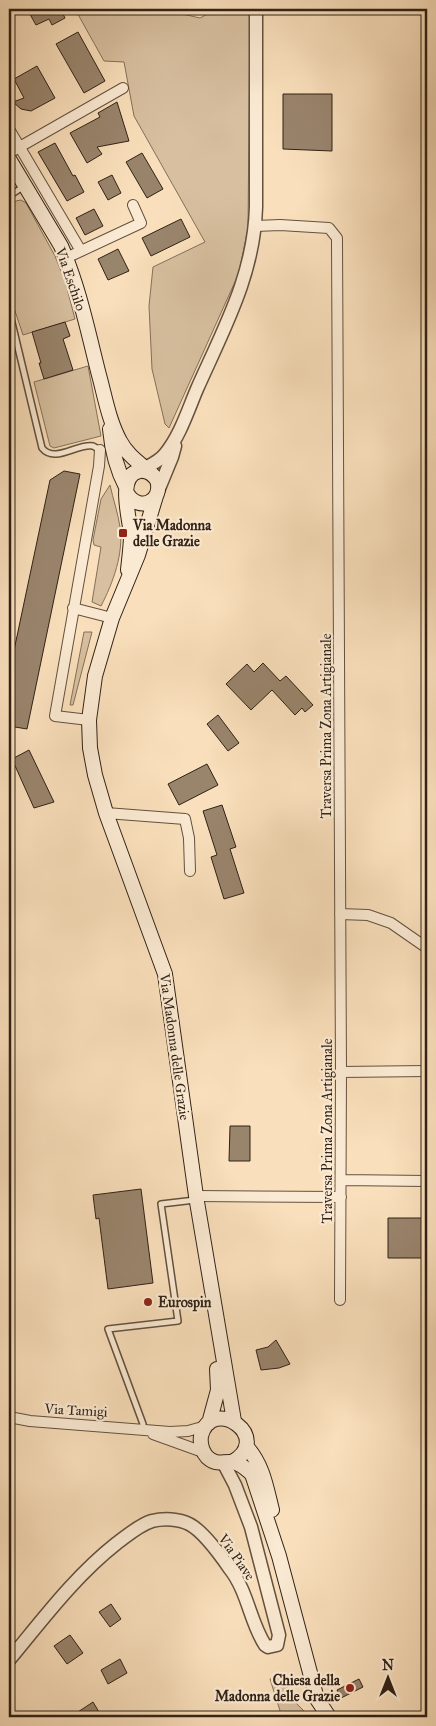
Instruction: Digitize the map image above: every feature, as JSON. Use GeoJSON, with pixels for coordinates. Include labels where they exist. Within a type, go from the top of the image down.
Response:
{"type":"FeatureCollection","features":[{"type":"Feature","properties":{"kind":"main road","name":"Via Eschilo"},"geometry":{"type":"LineString","coordinates":[[9,159],[61,246],[66,258],[82,305],[108,409]]}},
{"type":"Feature","properties":{"kind":"main road"},"geometry":{"type":"LineString","coordinates":[[108,409],[120,442],[136,461],[157,480],[157,494],[153,500],[143,504],[133,501],[126,490],[113,454],[108,409]]}},
{"type":"Feature","properties":{"kind":"main road"},"geometry":{"type":"LineString","coordinates":[[128,579],[131,535],[126,490],[127,483],[132,475],[146,471]]}},
{"type":"Feature","properties":{"kind":"main road","name":"Via Madonna delle Grazie"},"geometry":{"type":"LineString","coordinates":[[157,494],[138,555],[112,618],[95,676],[89,720],[90,748],[95,775],[106,813],[165,974],[196,1198],[207,1261]]}},
{"type":"Feature","properties":{"kind":"main road"},"geometry":{"type":"LineString","coordinates":[[207,1261],[234,1421]]}},
{"type":"Feature","properties":{"kind":"main road"},"geometry":{"type":"LineString","coordinates":[[207,1261],[218,1390],[208,1425],[201,1436],[201,1441],[204,1452],[212,1460],[243,1466],[252,1474],[278,1556],[317,1699],[329,1717]]}},
{"type":"Feature","properties":{"kind":"main road"},"geometry":{"type":"LineString","coordinates":[[208,1425],[221,1418],[234,1421],[244,1431],[246,1446],[261,1467],[274,1516],[278,1556]]}},
{"type":"Feature","properties":{"kind":"main road"},"geometry":{"type":"LineString","coordinates":[[228,1463],[238,1458],[246,1446]]}},
{"type":"Feature","properties":{"kind":"street"},"geometry":{"type":"LineString","coordinates":[[146,471],[166,454],[178,431],[238,295],[250,259],[256,226],[256,9]]}},
{"type":"Feature","properties":{"kind":"street"},"geometry":{"type":"LineString","coordinates":[[9,153],[123,88]]}},
{"type":"Feature","properties":{"kind":"street"},"geometry":{"type":"LineString","coordinates":[[9,129],[81,251]]}},
{"type":"Feature","properties":{"kind":"street"},"geometry":{"type":"LineString","coordinates":[[66,258],[141,223],[133,205]]}},
{"type":"Feature","properties":{"kind":"street","name":"Traversa Prima Zona Artigianale"},"geometry":{"type":"LineString","coordinates":[[256,226],[280,225],[329,228],[337,238],[341,1072],[340,1300]]}},
{"type":"Feature","properties":{"kind":"street"},"geometry":{"type":"LineString","coordinates":[[157,494],[172,457],[178,431]]}},
{"type":"Feature","properties":{"kind":"street"},"geometry":{"type":"LineString","coordinates":[[89,720],[55,716],[99,466],[100,450]]}},
{"type":"Feature","properties":{"kind":"street"},"geometry":{"type":"LineString","coordinates":[[73,608],[112,618]]}},
{"type":"Feature","properties":{"kind":"street"},"geometry":{"type":"LineString","coordinates":[[106,813],[185,819],[190,838],[190,871]]}},
{"type":"Feature","properties":{"kind":"street"},"geometry":{"type":"LineString","coordinates":[[340,914],[368,915],[392,923],[427,948]]}},
{"type":"Feature","properties":{"kind":"street"},"geometry":{"type":"LineString","coordinates":[[341,1072],[427,1071]]}},
{"type":"Feature","properties":{"kind":"street"},"geometry":{"type":"LineString","coordinates":[[341,1180],[427,1181]]}},
{"type":"Feature","properties":{"kind":"street"},"geometry":{"type":"LineString","coordinates":[[196,1198],[341,1197]]}},
{"type":"Feature","properties":{"kind":"street","name":"Via Tamigi"},"geometry":{"type":"LineString","coordinates":[[9,1417],[30,1421],[112,1426],[142,1430]]}},
{"type":"Feature","properties":{"kind":"street"},"geometry":{"type":"LineString","coordinates":[[142,1430],[188,1431],[208,1425]]}},
{"type":"Feature","properties":{"kind":"street"},"geometry":{"type":"LineString","coordinates":[[142,1430],[204,1452]]}},
{"type":"Feature","properties":{"kind":"street","name":"Via Piave"},"geometry":{"type":"LineString","coordinates":[[9,1660],[62,1596],[93,1563],[144,1524],[168,1519],[189,1524],[203,1536],[235,1576],[264,1645],[268,1647],[277,1645],[279,1635],[251,1527],[228,1463]]}},
{"type":"Feature","properties":{"kind":"lane"},"geometry":{"type":"LineString","coordinates":[[9,196],[25,186]]}},
{"type":"Feature","properties":{"kind":"lane"},"geometry":{"type":"LineString","coordinates":[[9,310],[42,448],[45,452],[54,455],[91,446],[100,450]]}},
{"type":"Feature","properties":{"kind":"lane"},"geometry":{"type":"LineString","coordinates":[[142,1430],[143,1424],[108,1329],[178,1321],[161,1204],[196,1198]]}},
{"type":"Feature","properties":{"kind":"shaded area"},"geometry":{"type":"Polygon","coordinates":[[[75,9],[171,9],[178,13],[200,18],[217,9],[250,9],[248,228],[239,273],[169,428],[165,424],[152,369],[149,306],[153,267],[205,242],[134,116],[124,62],[104,61],[75,9]]]}},
{"type":"Feature","properties":{"kind":"shaded area"},"geometry":{"type":"Polygon","coordinates":[[[21,200],[26,203],[55,256],[65,281],[75,319],[23,335],[9,293],[9,205],[21,200]]]}},
{"type":"Feature","properties":{"kind":"shaded area"},"geometry":{"type":"Polygon","coordinates":[[[88,366],[101,436],[54,448],[50,446],[34,382],[88,366]]]}},
{"type":"Feature","properties":{"kind":"shaded area"},"geometry":{"type":"Polygon","coordinates":[[[110,485],[121,537],[116,568],[110,588],[101,606],[92,602],[101,547],[94,545],[93,540],[101,499],[110,485]]]}},
{"type":"Feature","properties":{"kind":"shaded area"},"geometry":{"type":"Polygon","coordinates":[[[84,632],[92,632],[73,705],[70,705],[84,632]]]}},
{"type":"Feature","properties":{"kind":"shaded area"},"geometry":{"type":"Polygon","coordinates":[[[280,1675],[297,1704],[310,1717],[282,1717],[270,1679],[280,1675]]]}},
{"type":"Feature","properties":{"kind":"building"},"geometry":{"type":"Polygon","coordinates":[[[27,9],[68,9],[62,12],[65,18],[52,25],[49,19],[36,25],[27,9]]]}},
{"type":"Feature","properties":{"kind":"building"},"geometry":{"type":"Polygon","coordinates":[[[78,32],[105,81],[84,93],[56,44],[78,32]]]}},
{"type":"Feature","properties":{"kind":"building"},"geometry":{"type":"Polygon","coordinates":[[[37,66],[55,98],[31,111],[21,109],[13,102],[24,98],[14,79],[37,66]]]}},
{"type":"Feature","properties":{"kind":"building"},"geometry":{"type":"Polygon","coordinates":[[[283,94],[332,94],[332,151],[283,149],[283,94]]]}},
{"type":"Feature","properties":{"kind":"building"},"geometry":{"type":"Polygon","coordinates":[[[117,102],[129,141],[97,147],[102,154],[87,163],[70,133],[100,117],[98,113],[117,102]]]}},
{"type":"Feature","properties":{"kind":"building"},"geometry":{"type":"Polygon","coordinates":[[[55,143],[84,192],[67,201],[38,152],[55,143]]]}},
{"type":"Feature","properties":{"kind":"building"},"geometry":{"type":"Polygon","coordinates":[[[142,153],[163,189],[147,198],[126,162],[142,153]]]}},
{"type":"Feature","properties":{"kind":"building"},"geometry":{"type":"Polygon","coordinates":[[[112,175],[121,193],[108,200],[98,182],[112,175]]]}},
{"type":"Feature","properties":{"kind":"building"},"geometry":{"type":"Polygon","coordinates":[[[94,209],[103,226],[85,235],[76,218],[94,209]]]}},
{"type":"Feature","properties":{"kind":"building"},"geometry":{"type":"Polygon","coordinates":[[[181,219],[190,237],[151,256],[142,238],[181,219]]]}},
{"type":"Feature","properties":{"kind":"building"},"geometry":{"type":"Polygon","coordinates":[[[118,249],[129,271],[108,280],[98,259],[118,249]]]}},
{"type":"Feature","properties":{"kind":"building"},"geometry":{"type":"Polygon","coordinates":[[[65,322],[70,336],[63,339],[73,370],[44,379],[32,332],[65,322]]]}},
{"type":"Feature","properties":{"kind":"building"},"geometry":{"type":"Polygon","coordinates":[[[64,471],[80,474],[27,729],[9,726],[9,674],[50,480],[64,471]]]}},
{"type":"Feature","properties":{"kind":"building"},"geometry":{"type":"Polygon","coordinates":[[[263,663],[280,681],[286,676],[313,705],[305,712],[302,708],[295,715],[272,690],[251,710],[226,684],[247,664],[254,672],[263,663]]]}},
{"type":"Feature","properties":{"kind":"building"},"geometry":{"type":"Polygon","coordinates":[[[218,715],[239,743],[228,751],[207,724],[218,715]]]}},
{"type":"Feature","properties":{"kind":"building"},"geometry":{"type":"Polygon","coordinates":[[[29,750],[54,802],[34,808],[12,759],[29,750]]]}},
{"type":"Feature","properties":{"kind":"building"},"geometry":{"type":"Polygon","coordinates":[[[207,764],[218,785],[179,805],[168,784],[207,764]]]}},
{"type":"Feature","properties":{"kind":"building"},"geometry":{"type":"Polygon","coordinates":[[[222,805],[236,847],[230,849],[244,893],[224,899],[211,857],[217,855],[203,811],[222,805]]]}},
{"type":"Feature","properties":{"kind":"building"},"geometry":{"type":"Polygon","coordinates":[[[230,1126],[250,1126],[250,1161],[229,1161],[230,1126]]]}},
{"type":"Feature","properties":{"kind":"building"},"geometry":{"type":"Polygon","coordinates":[[[141,1189],[153,1283],[108,1289],[99,1218],[96,1219],[93,1195],[141,1189]]]}},
{"type":"Feature","properties":{"kind":"building"},"geometry":{"type":"Polygon","coordinates":[[[388,1218],[427,1218],[427,1258],[388,1258],[388,1218]]]}},
{"type":"Feature","properties":{"kind":"building"},"geometry":{"type":"Polygon","coordinates":[[[276,1340],[290,1364],[279,1368],[261,1370],[256,1350],[268,1347],[276,1340]]]}},
{"type":"Feature","properties":{"kind":"building"},"geometry":{"type":"Polygon","coordinates":[[[111,1604],[121,1619],[110,1627],[99,1612],[111,1604]]]}},
{"type":"Feature","properties":{"kind":"building"},"geometry":{"type":"Polygon","coordinates":[[[70,1635],[83,1653],[67,1664],[54,1646],[70,1635]]]}},
{"type":"Feature","properties":{"kind":"building"},"geometry":{"type":"Polygon","coordinates":[[[120,1659],[127,1673],[108,1684],[101,1670],[120,1659]]]}},
{"type":"Feature","properties":{"kind":"building","name":"Chiesa della Madonna delle Grazie"},"geometry":{"type":"Polygon","coordinates":[[[359,1679],[363,1687],[341,1698],[337,1690],[359,1679]]]}},
{"type":"Feature","properties":{"kind":"building"},"geometry":{"type":"Polygon","coordinates":[[[93,1702],[102,1717],[70,1717],[84,1708],[93,1702]]]}},
{"type":"Feature","properties":{"kind":"waterway"},"geometry":{"type":"LineString","coordinates":[[427,94],[425,100],[427,104]]}},
{"type":"Feature","properties":{"kind":"place","name":"Via Madonna delle Grazie"},"geometry":{"type":"Point","coordinates":[123,533]}},
{"type":"Feature","properties":{"kind":"place","name":"Eurospin"},"geometry":{"type":"Point","coordinates":[148,1302]}},
{"type":"Feature","properties":{"kind":"place","name":"Chiesa della Madonna delle Grazie"},"geometry":{"type":"Point","coordinates":[350,1688]}}]}
